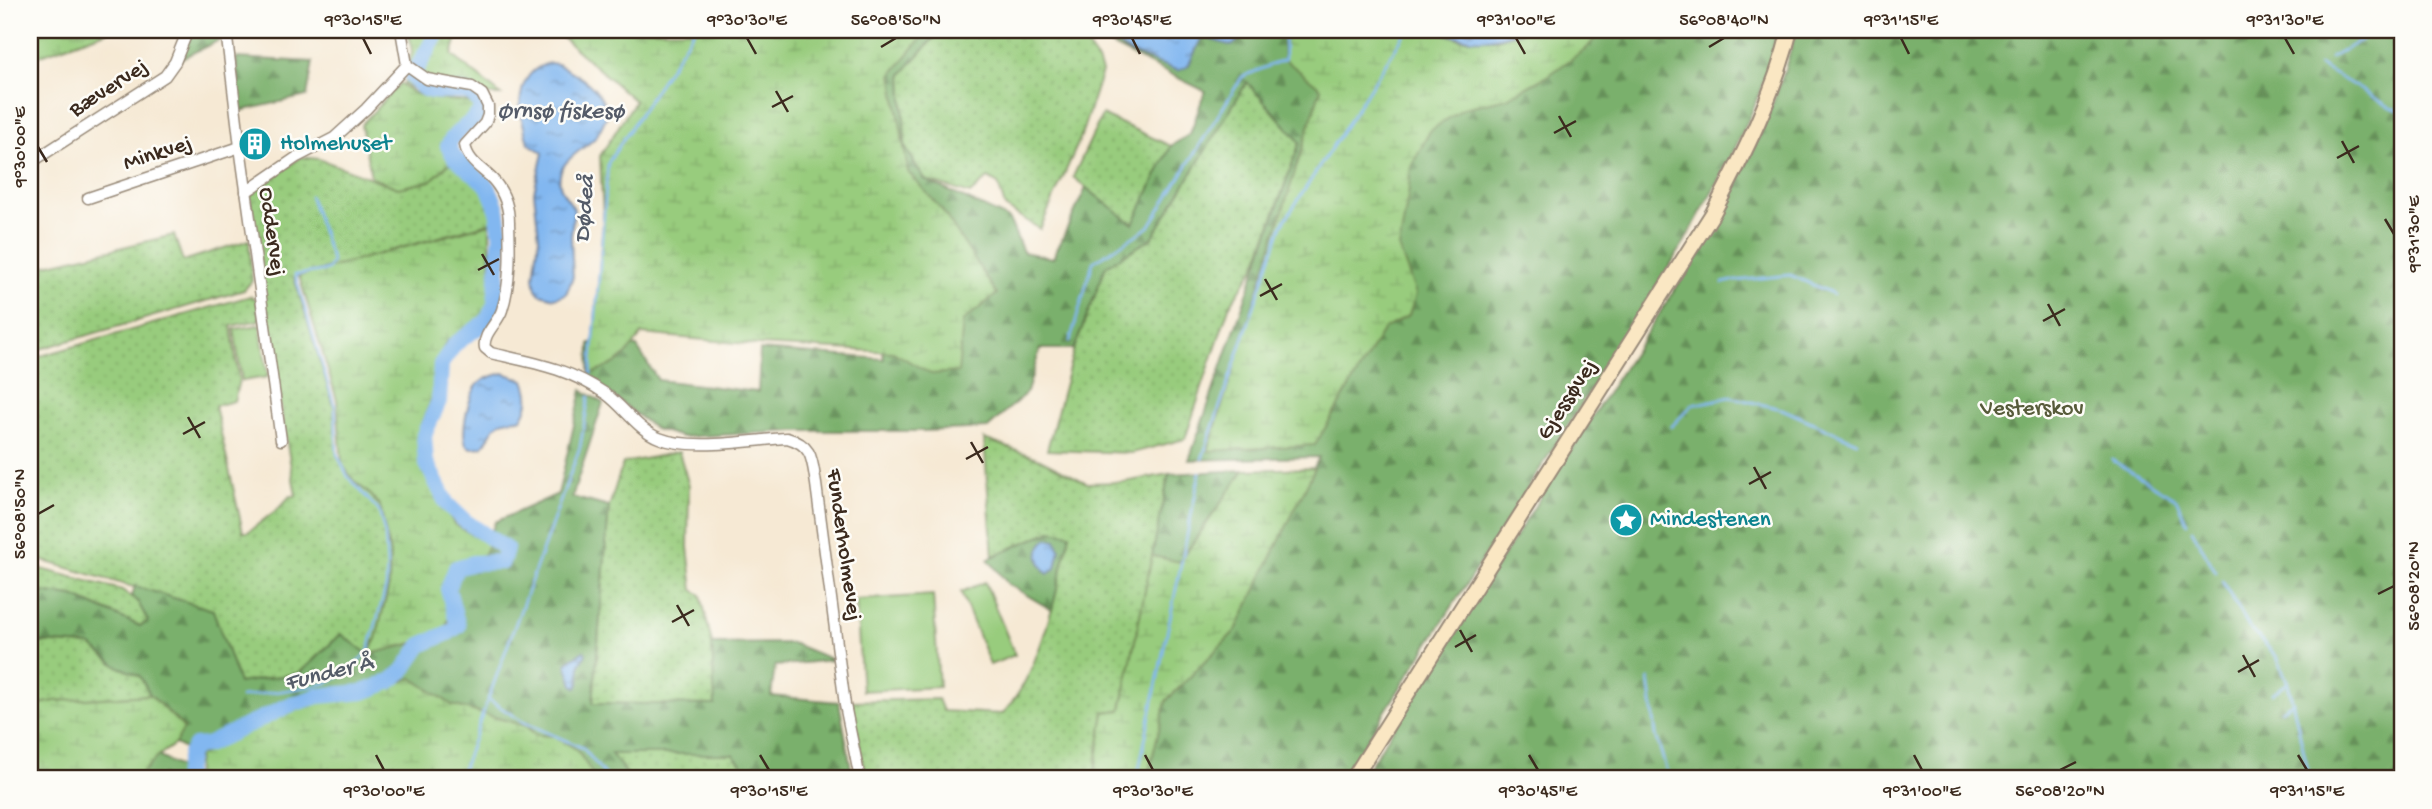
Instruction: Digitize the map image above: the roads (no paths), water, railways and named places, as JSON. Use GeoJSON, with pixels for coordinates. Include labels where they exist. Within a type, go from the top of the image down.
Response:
{"type":"FeatureCollection","features":[{"type":"Feature","properties":{"kind":"street","name":"Bævervej"},"geometry":{"type":"LineString","coordinates":[[30,163],[165,76],[175,62],[187,30]]}},
{"type":"Feature","properties":{"kind":"street","name":"Oddervej"},"geometry":{"type":"LineString","coordinates":[[226,30],[281,440]]}},
{"type":"Feature","properties":{"kind":"street"},"geometry":{"type":"LineString","coordinates":[[246,192],[297,157],[334,138],[366,109],[407,65],[401,30]]}},
{"type":"Feature","properties":{"kind":"street","name":"Gjessøvej"},"geometry":{"type":"LineString","coordinates":[[1353,779],[1713,213],[1745,152],[1766,102],[1790,30]]}},
{"type":"Feature","properties":{"kind":"street","name":"Funderholmevej"},"geometry":{"type":"LineString","coordinates":[[407,65],[427,79],[472,87],[482,94],[488,106],[485,123],[465,145],[469,158],[495,181],[504,195],[509,219],[508,278],[504,304],[499,320],[485,337],[485,348],[491,353],[564,370],[608,396],[659,438],[692,444],[787,438],[800,442],[808,451],[816,484],[845,705],[860,779]]}},
{"type":"Feature","properties":{"kind":"street","name":"Minkvej"},"geometry":{"type":"LineString","coordinates":[[88,198],[240,147]]}},
{"type":"Feature","properties":{"kind":"water"},"geometry":{"type":"Polygon","coordinates":[[[1103,30],[1250,30],[1232,46],[1202,37],[1188,66],[1178,71],[1127,51],[1102,34],[1103,30]]]}},
{"type":"Feature","properties":{"kind":"water"},"geometry":{"type":"Polygon","coordinates":[[[1435,30],[1525,30],[1490,39],[1470,39],[1435,30]]]}},
{"type":"Feature","properties":{"kind":"water","name":"Ørnsø fiskesø"},"geometry":{"type":"Polygon","coordinates":[[[550,63],[565,68],[588,83],[600,96],[608,113],[595,138],[571,157],[562,170],[560,185],[574,209],[571,237],[573,277],[566,294],[555,298],[540,294],[536,289],[534,277],[539,238],[534,192],[543,153],[528,142],[520,107],[526,79],[532,72],[550,63]]]}},
{"type":"Feature","properties":{"kind":"water"},"geometry":{"type":"Polygon","coordinates":[[[503,373],[524,380],[528,399],[525,413],[522,418],[501,422],[482,447],[471,448],[466,445],[464,431],[469,402],[477,386],[484,380],[503,373]]]}},
{"type":"Feature","properties":{"kind":"water"},"geometry":{"type":"Polygon","coordinates":[[[1047,539],[1056,540],[1060,549],[1056,568],[1048,574],[1038,556],[1040,547],[1047,539]]]}},
{"type":"Feature","properties":{"kind":"water"},"geometry":{"type":"Polygon","coordinates":[[[584,651],[586,654],[580,664],[577,688],[573,685],[566,663],[584,651]]]}},
{"type":"Feature","properties":{"kind":"waterway","name":"Funder Å"},"geometry":{"type":"LineString","coordinates":[[184,779],[190,754],[195,746],[207,745],[287,706],[318,696],[363,692],[389,682],[403,671],[421,645],[458,626],[448,589],[456,568],[473,563],[502,562],[506,549],[465,521],[447,504],[426,462],[424,435],[439,401],[441,364],[455,344],[487,321],[495,304],[501,235],[497,208],[488,186],[455,158],[448,146],[482,109],[477,100],[464,92],[425,89],[412,77],[439,30]]}},
{"type":"Feature","properties":{"kind":"waterway","name":"Dødeå"},"geometry":{"type":"LineString","coordinates":[[591,374],[608,163],[694,30]]}},
{"type":"Feature","properties":{"kind":"waterway"},"geometry":{"type":"LineString","coordinates":[[1070,341],[1093,262],[1149,227],[1242,77],[1285,59],[1284,30]]}},
{"type":"Feature","properties":{"kind":"waterway"},"geometry":{"type":"LineString","coordinates":[[1202,459],[1282,225],[1407,30]]}},
{"type":"Feature","properties":{"kind":"waterway"},"geometry":{"type":"LineString","coordinates":[[2199,30],[2216,35],[2266,33],[2290,37],[2298,30]]}},
{"type":"Feature","properties":{"kind":"waterway"},"geometry":{"type":"LineString","coordinates":[[2330,58],[2379,30]]}},
{"type":"Feature","properties":{"kind":"waterway"},"geometry":{"type":"LineString","coordinates":[[2319,65],[2390,107],[2402,111]]}},
{"type":"Feature","properties":{"kind":"waterway"},"geometry":{"type":"LineString","coordinates":[[241,697],[315,686],[330,682],[348,671],[368,652],[386,587],[385,535],[379,511],[348,477],[337,454],[335,407],[295,275],[328,270],[332,261],[310,196]]}},
{"type":"Feature","properties":{"kind":"waterway"},"geometry":{"type":"LineString","coordinates":[[1735,281],[1790,275],[1834,294]]}},
{"type":"Feature","properties":{"kind":"waterway"},"geometry":{"type":"LineString","coordinates":[[1723,283],[1732,281]]}},
{"type":"Feature","properties":{"kind":"waterway","name":"Dødeå"},"geometry":{"type":"LineString","coordinates":[[459,779],[580,447],[589,397]]}},
{"type":"Feature","properties":{"kind":"waterway"},"geometry":{"type":"LineString","coordinates":[[1671,427],[1692,405],[1730,397],[1782,409],[1857,442]]}},
{"type":"Feature","properties":{"kind":"waterway"},"geometry":{"type":"LineString","coordinates":[[2112,460],[2176,499],[2187,523]]}},
{"type":"Feature","properties":{"kind":"waterway"},"geometry":{"type":"LineString","coordinates":[[1137,779],[1200,472]]}},
{"type":"Feature","properties":{"kind":"waterway"},"geometry":{"type":"LineString","coordinates":[[2192,530],[2216,572]]}},
{"type":"Feature","properties":{"kind":"waterway"},"geometry":{"type":"LineString","coordinates":[[2222,581],[2250,628],[2277,657],[2288,683],[2310,779]]}},
{"type":"Feature","properties":{"kind":"waterway"},"geometry":{"type":"LineString","coordinates":[[1649,679],[1656,735],[1669,779]]}},
{"type":"Feature","properties":{"kind":"waterway"},"geometry":{"type":"LineString","coordinates":[[2273,693],[2288,683]]}},
{"type":"Feature","properties":{"kind":"waterway"},"geometry":{"type":"LineString","coordinates":[[488,699],[523,722],[583,748],[608,779]]}},
{"type":"Feature","properties":{"kind":"waterway"},"geometry":{"type":"LineString","coordinates":[[2281,710],[2293,702]]}},
{"type":"Feature","properties":{"kind":"place","name":"Holmehuset"},"geometry":{"type":"Point","coordinates":[255,144]}},
{"type":"Feature","properties":{"kind":"place","name":"Mindestenen"},"geometry":{"type":"Point","coordinates":[1626,520]}},
{"type":"Feature","properties":{"kind":"park label","name":"Vesterskov"},"geometry":{"type":"Point","coordinates":[2032,409]}}]}
